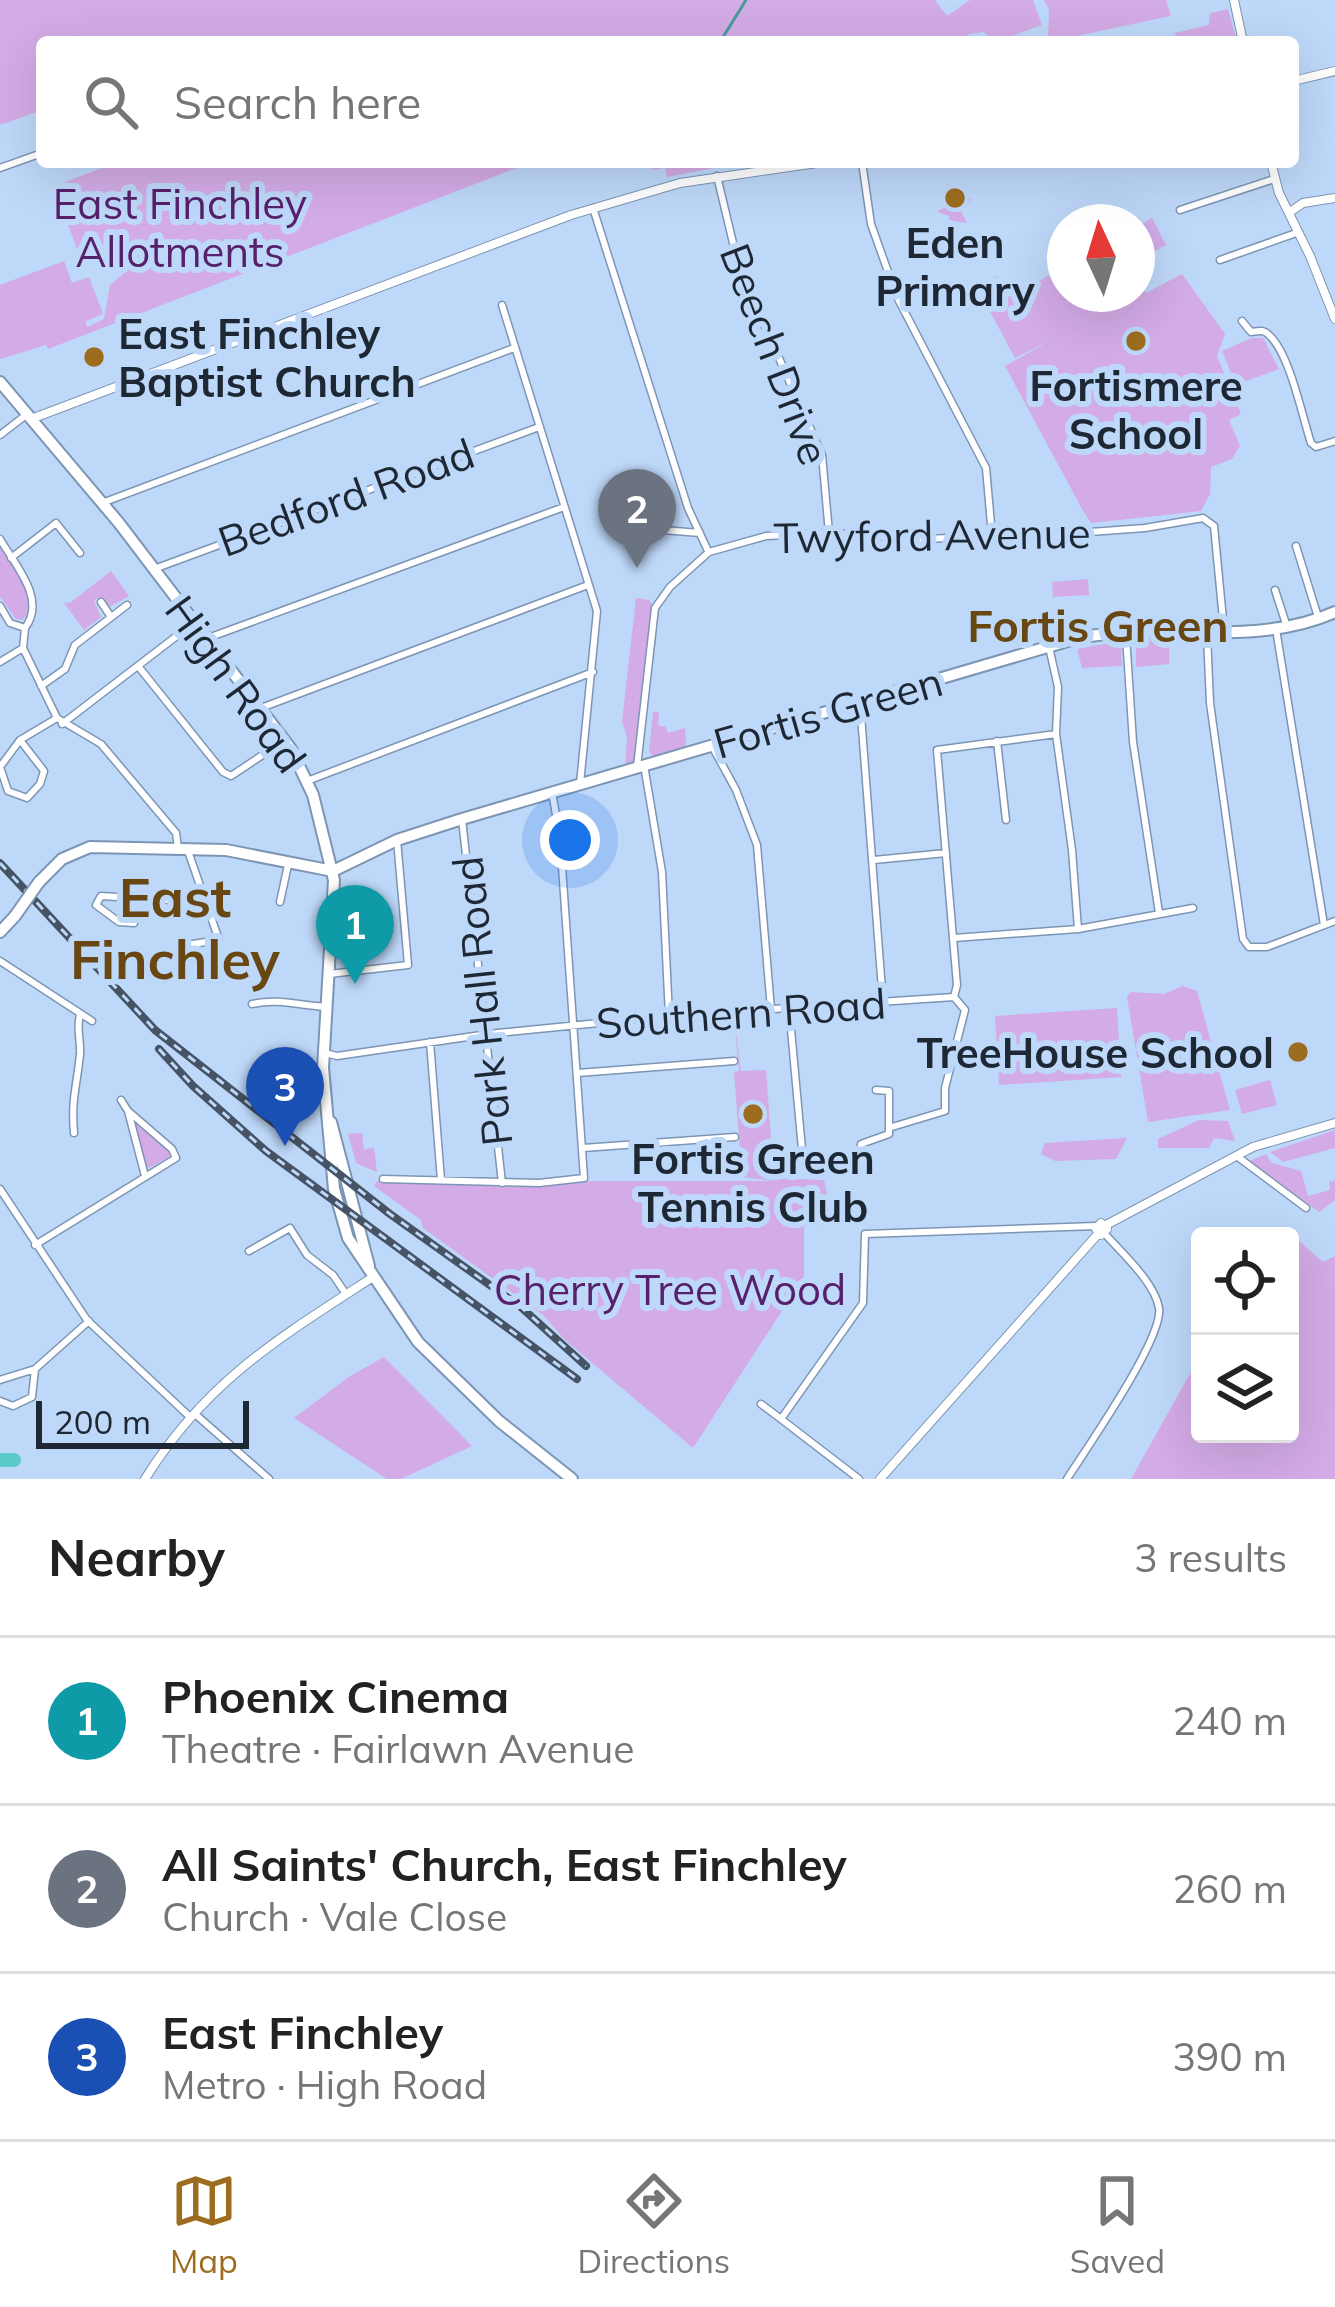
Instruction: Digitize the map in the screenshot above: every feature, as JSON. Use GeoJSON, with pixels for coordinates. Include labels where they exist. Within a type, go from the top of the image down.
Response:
{"type":"FeatureCollection","features":[{"type":"Feature","properties":{"kind":"main road","name":"High Road"},"geometry":{"type":"LineString","coordinates":[[1,386],[102,503],[208,638],[285,740],[307,782],[333,871],[327,1007],[330,1050]]}},
{"type":"Feature","properties":{"kind":"main road","name":"Fortis Green"},"geometry":{"type":"LineString","coordinates":[[333,871],[397,840],[462,819],[1078,638],[1126,632],[1282,629],[1335,612]]}},
{"type":"Feature","properties":{"kind":"main road"},"geometry":{"type":"LineString","coordinates":[[0,932],[62,859],[90,847],[226,850],[333,871]]}},
{"type":"Feature","properties":{"kind":"main road","name":"High Road"},"geometry":{"type":"LineString","coordinates":[[330,1050],[322,1045],[330,1118],[372,1276]]}},
{"type":"Feature","properties":{"kind":"main road","name":"High Road"},"geometry":{"type":"LineString","coordinates":[[330,1118],[334,1189],[348,1238],[372,1276]]}},
{"type":"Feature","properties":{"kind":"main road"},"geometry":{"type":"LineString","coordinates":[[372,1276],[411,1334],[450,1375],[572,1479]]}},
{"type":"Feature","properties":{"kind":"street"},"geometry":{"type":"LineString","coordinates":[[1234,0],[1242,36]]}},
{"type":"Feature","properties":{"kind":"street"},"geometry":{"type":"LineString","coordinates":[[1299,80],[1335,71]]}},
{"type":"Feature","properties":{"kind":"street"},"geometry":{"type":"LineString","coordinates":[[0,168],[36,155]]}},
{"type":"Feature","properties":{"kind":"street"},"geometry":{"type":"LineString","coordinates":[[0,435],[29,417],[593,208],[656,188],[778,168]]}},
{"type":"Feature","properties":{"kind":"street"},"geometry":{"type":"LineString","coordinates":[[863,168],[872,224],[897,296],[986,468],[992,535]]}},
{"type":"Feature","properties":{"kind":"street"},"geometry":{"type":"LineString","coordinates":[[1272,168],[1335,319]]}},
{"type":"Feature","properties":{"kind":"street","name":"Beech Drive"},"geometry":{"type":"LineString","coordinates":[[717,176],[739,268],[822,454],[829,532]]}},
{"type":"Feature","properties":{"kind":"street"},"geometry":{"type":"LineString","coordinates":[[1180,210],[1274,179]]}},
{"type":"Feature","properties":{"kind":"street"},"geometry":{"type":"LineString","coordinates":[[1290,212],[1303,203],[1335,198]]}},
{"type":"Feature","properties":{"kind":"street"},"geometry":{"type":"LineString","coordinates":[[593,208],[688,508],[709,552]]}},
{"type":"Feature","properties":{"kind":"street"},"geometry":{"type":"LineString","coordinates":[[1220,260],[1299,232]]}},
{"type":"Feature","properties":{"kind":"street"},"geometry":{"type":"LineString","coordinates":[[502,305],[597,611],[580,784]]}},
{"type":"Feature","properties":{"kind":"street"},"geometry":{"type":"LineString","coordinates":[[1242,320],[1251,332],[1270,335],[1286,364],[1311,443],[1335,442]]}},
{"type":"Feature","properties":{"kind":"street"},"geometry":{"type":"LineString","coordinates":[[102,503],[514,347]]}},
{"type":"Feature","properties":{"kind":"street","name":"Bedford Road"},"geometry":{"type":"LineString","coordinates":[[154,569],[539,427]]}},
{"type":"Feature","properties":{"kind":"street"},"geometry":{"type":"LineString","coordinates":[[208,638],[564,507]]}},
{"type":"Feature","properties":{"kind":"street","name":"Twyford Avenue"},"geometry":{"type":"LineString","coordinates":[[669,1016],[662,872],[640,766],[656,608],[670,587],[709,552],[766,536],[829,532],[919,539],[1145,529],[1203,518],[1214,526],[1225,631]]}},
{"type":"Feature","properties":{"kind":"street"},"geometry":{"type":"LineString","coordinates":[[11,558],[56,523],[80,554]]}},
{"type":"Feature","properties":{"kind":"street"},"geometry":{"type":"LineString","coordinates":[[648,534],[663,530],[700,533]]}},
{"type":"Feature","properties":{"kind":"street"},"geometry":{"type":"LineString","coordinates":[[0,538],[36,605],[25,628],[23,648],[59,721],[101,744],[120,763],[183,848],[219,940],[186,945]]}},
{"type":"Feature","properties":{"kind":"street"},"geometry":{"type":"LineString","coordinates":[[1296,546],[1319,619]]}},
{"type":"Feature","properties":{"kind":"street"},"geometry":{"type":"LineString","coordinates":[[261,708],[588,585]]}},
{"type":"Feature","properties":{"kind":"street"},"geometry":{"type":"LineString","coordinates":[[1276,590],[1324,925]]}},
{"type":"Feature","properties":{"kind":"street"},"geometry":{"type":"LineString","coordinates":[[101,602],[111,617]]}},
{"type":"Feature","properties":{"kind":"street"},"geometry":{"type":"LineString","coordinates":[[0,605],[10,623],[25,628]]}},
{"type":"Feature","properties":{"kind":"street"},"geometry":{"type":"LineString","coordinates":[[40,686],[61,674],[75,646],[127,605]]}},
{"type":"Feature","properties":{"kind":"street"},"geometry":{"type":"LineString","coordinates":[[20,740],[44,771],[27,798],[8,791],[0,766],[20,740],[59,721],[195,622]]}},
{"type":"Feature","properties":{"kind":"street"},"geometry":{"type":"LineString","coordinates":[[1207,631],[1210,703],[1243,939],[1249,947],[1268,947],[1335,921]]}},
{"type":"Feature","properties":{"kind":"street"},"geometry":{"type":"LineString","coordinates":[[1126,632],[1133,742],[1159,913]]}},
{"type":"Feature","properties":{"kind":"street"},"geometry":{"type":"LineString","coordinates":[[1048,647],[1058,687],[1056,734],[1078,929]]}},
{"type":"Feature","properties":{"kind":"street"},"geometry":{"type":"LineString","coordinates":[[0,662],[23,648]]}},
{"type":"Feature","properties":{"kind":"street"},"geometry":{"type":"LineString","coordinates":[[138,666],[223,772],[231,776],[285,740]]}},
{"type":"Feature","properties":{"kind":"street"},"geometry":{"type":"LineString","coordinates":[[307,782],[593,672]]}},
{"type":"Feature","properties":{"kind":"street"},"geometry":{"type":"LineString","coordinates":[[860,702],[884,1003]]}},
{"type":"Feature","properties":{"kind":"street"},"geometry":{"type":"LineString","coordinates":[[892,1127],[945,1111],[945,1088],[965,1010],[954,997],[958,985],[937,750],[1056,734]]}},
{"type":"Feature","properties":{"kind":"street"},"geometry":{"type":"LineString","coordinates":[[998,741],[1006,820]]}},
{"type":"Feature","properties":{"kind":"street"},"geometry":{"type":"LineString","coordinates":[[712,746],[736,790],[757,845],[771,1009]]}},
{"type":"Feature","properties":{"kind":"street"},"geometry":{"type":"LineString","coordinates":[[383,1179],[502,1183],[584,1178],[560,838],[552,793]]}},
{"type":"Feature","properties":{"kind":"street","name":"Park Hall Road"},"geometry":{"type":"LineString","coordinates":[[462,819],[502,1183]]}},
{"type":"Feature","properties":{"kind":"street"},"geometry":{"type":"LineString","coordinates":[[329,974],[408,965],[397,840]]}},
{"type":"Feature","properties":{"kind":"street"},"geometry":{"type":"LineString","coordinates":[[874,860],[946,853]]}},
{"type":"Feature","properties":{"kind":"street"},"geometry":{"type":"LineString","coordinates":[[280,902],[288,865]]}},
{"type":"Feature","properties":{"kind":"street"},"geometry":{"type":"LineString","coordinates":[[136,898],[134,923],[119,922],[96,905],[101,896],[207,902]]}},
{"type":"Feature","properties":{"kind":"street"},"geometry":{"type":"LineString","coordinates":[[954,938],[1078,929],[1192,908]]}},
{"type":"Feature","properties":{"kind":"street"},"geometry":{"type":"LineString","coordinates":[[0,962],[92,1022]]}},
{"type":"Feature","properties":{"kind":"street","name":"Southern Road"},"geometry":{"type":"LineString","coordinates":[[330,1050],[669,1016],[954,997]]}},
{"type":"Feature","properties":{"kind":"street"},"geometry":{"type":"LineString","coordinates":[[252,1004],[287,1000],[327,1007]]}},
{"type":"Feature","properties":{"kind":"street"},"geometry":{"type":"LineString","coordinates":[[789,1008],[802,1148]]}},
{"type":"Feature","properties":{"kind":"street"},"geometry":{"type":"LineString","coordinates":[[74,1133],[72,1093],[80,1056],[80,1015]]}},
{"type":"Feature","properties":{"kind":"street"},"geometry":{"type":"LineString","coordinates":[[430,1042],[442,1180]]}},
{"type":"Feature","properties":{"kind":"street"},"geometry":{"type":"LineString","coordinates":[[578,1073],[734,1061]]}},
{"type":"Feature","properties":{"kind":"street"},"geometry":{"type":"LineString","coordinates":[[860,1159],[861,1144],[876,1142],[890,1134],[892,1127],[889,1091],[876,1090]]}},
{"type":"Feature","properties":{"kind":"street"},"geometry":{"type":"LineString","coordinates":[[121,1100],[145,1176]]}},
{"type":"Feature","properties":{"kind":"street"},"geometry":{"type":"LineString","coordinates":[[35,1245],[176,1157],[128,1112]]}},
{"type":"Feature","properties":{"kind":"street"},"geometry":{"type":"LineString","coordinates":[[880,1479],[1101,1230],[1262,1143],[1335,1123]]}},
{"type":"Feature","properties":{"kind":"street"},"geometry":{"type":"LineString","coordinates":[[583,1148],[735,1137]]}},
{"type":"Feature","properties":{"kind":"street"},"geometry":{"type":"LineString","coordinates":[[1238,1157],[1306,1208]]}},
{"type":"Feature","properties":{"kind":"street"},"geometry":{"type":"LineString","coordinates":[[0,1189],[88,1321],[269,1479]]}},
{"type":"Feature","properties":{"kind":"street"},"geometry":{"type":"LineString","coordinates":[[249,1251],[290,1228],[307,1255],[334,1275],[346,1294]]}},
{"type":"Feature","properties":{"kind":"street"},"geometry":{"type":"LineString","coordinates":[[781,1419],[863,1303],[865,1234],[1101,1230]]}},
{"type":"Feature","properties":{"kind":"street"},"geometry":{"type":"LineString","coordinates":[[1067,1479],[1151,1343],[1160,1316],[1159,1303],[1147,1285],[1101,1230]]}},
{"type":"Feature","properties":{"kind":"street"},"geometry":{"type":"LineString","coordinates":[[145,1479],[192,1415],[272,1341],[372,1276]]}},
{"type":"Feature","properties":{"kind":"street"},"geometry":{"type":"LineString","coordinates":[[0,1381],[35,1369],[88,1321]]}},
{"type":"Feature","properties":{"kind":"street"},"geometry":{"type":"LineString","coordinates":[[0,1401],[13,1406],[32,1397],[35,1369]]}},
{"type":"Feature","properties":{"kind":"street"},"geometry":{"type":"LineString","coordinates":[[761,1404],[860,1479]]}},
{"type":"Feature","properties":{"kind":"green space"},"geometry":{"type":"Polygon","coordinates":[[[0,0],[935,0],[947,16],[970,0],[1033,0],[1042,25],[1012,36],[984,32],[967,36],[36,36],[36,112],[0,125],[0,0]]]}},
{"type":"Feature","properties":{"kind":"green space"},"geometry":{"type":"Polygon","coordinates":[[[1044,0],[1166,0],[1171,16],[1076,36],[1048,36],[1049,10],[1044,0]]]}},
{"type":"Feature","properties":{"kind":"green space"},"geometry":{"type":"Polygon","coordinates":[[[1228,9],[1235,36],[1176,36],[1209,25],[1210,13],[1228,9]]]}},
{"type":"Feature","properties":{"kind":"green space","name":"East Finchley Allotments"},"geometry":{"type":"Polygon","coordinates":[[[102,168],[516,168],[48,349],[46,345],[0,359],[0,285],[64,261],[72,283],[89,277],[103,314],[86,321],[87,327],[104,319],[110,285],[123,274],[111,240],[80,257],[54,186],[102,168]]]}},
{"type":"Feature","properties":{"kind":"green space"},"geometry":{"type":"Polygon","coordinates":[[[665,168],[714,168],[667,177],[665,168]]]}},
{"type":"Feature","properties":{"kind":"green space"},"geometry":{"type":"Polygon","coordinates":[[[966,191],[971,200],[961,211],[967,223],[937,212],[950,204],[952,194],[966,191]]]}},
{"type":"Feature","properties":{"kind":"green space"},"geometry":{"type":"Polygon","coordinates":[[[1155,224],[1166,245],[1155,251],[1155,224]]]}},
{"type":"Feature","properties":{"kind":"green space"},"geometry":{"type":"Polygon","coordinates":[[[1182,274],[1225,334],[1217,356],[1241,414],[1229,420],[1240,446],[1232,459],[1211,467],[1210,494],[1201,511],[1091,523],[1005,366],[1051,340],[1015,358],[988,308],[1047,277],[1047,312],[1155,312],[1155,288],[1182,274]]]}},
{"type":"Feature","properties":{"kind":"green space"},"geometry":{"type":"Polygon","coordinates":[[[998,276],[1008,296],[983,308],[973,289],[998,276]]]}},
{"type":"Feature","properties":{"kind":"green space"},"geometry":{"type":"Polygon","coordinates":[[[1263,338],[1279,369],[1236,385],[1222,351],[1263,338]]]}},
{"type":"Feature","properties":{"kind":"green space"},"geometry":{"type":"Polygon","coordinates":[[[0,547],[26,593],[23,620],[16,619],[0,597],[0,547]]]}},
{"type":"Feature","properties":{"kind":"green space"},"geometry":{"type":"Polygon","coordinates":[[[111,571],[129,596],[107,608],[97,598],[101,617],[84,630],[64,603],[111,571]]]}},
{"type":"Feature","properties":{"kind":"green space"},"geometry":{"type":"Polygon","coordinates":[[[1088,579],[1089,595],[1053,597],[1052,582],[1088,579]]]}},
{"type":"Feature","properties":{"kind":"green space"},"geometry":{"type":"Polygon","coordinates":[[[636,598],[649,600],[655,608],[637,767],[625,771],[627,737],[622,721],[636,598]]]}},
{"type":"Feature","properties":{"kind":"green space"},"geometry":{"type":"Polygon","coordinates":[[[1169,632],[1169,664],[1136,667],[1136,639],[1169,632]]]}},
{"type":"Feature","properties":{"kind":"green space"},"geometry":{"type":"Polygon","coordinates":[[[1121,641],[1122,666],[1082,668],[1077,649],[1121,641]]]}},
{"type":"Feature","properties":{"kind":"green space"},"geometry":{"type":"Polygon","coordinates":[[[653,712],[659,712],[658,725],[668,733],[685,728],[686,747],[654,757],[649,752],[653,712]]]}},
{"type":"Feature","properties":{"kind":"green space"},"geometry":{"type":"Polygon","coordinates":[[[1183,986],[1197,991],[1230,1110],[1148,1122],[1127,997],[1131,992],[1164,994],[1183,986]]]}},
{"type":"Feature","properties":{"kind":"green space"},"geometry":{"type":"Polygon","coordinates":[[[1117,1008],[1121,1077],[999,1085],[995,1016],[1117,1008]]]}},
{"type":"Feature","properties":{"kind":"green space","name":"Cherry Tree Wood"},"geometry":{"type":"Polygon","coordinates":[[[734,1018],[741,1071],[766,1070],[774,1178],[824,1180],[833,1219],[856,1224],[804,1227],[804,1277],[693,1448],[565,1340],[543,1315],[423,1228],[421,1220],[374,1186],[377,1181],[515,1187],[591,1181],[774,1181],[742,1177],[734,1018]]]}},
{"type":"Feature","properties":{"kind":"green space"},"geometry":{"type":"Polygon","coordinates":[[[1270,1080],[1277,1105],[1242,1114],[1235,1090],[1270,1080]]]}},
{"type":"Feature","properties":{"kind":"green space"},"geometry":{"type":"Polygon","coordinates":[[[1199,1120],[1228,1121],[1235,1141],[1214,1138],[1209,1148],[1158,1148],[1158,1139],[1199,1120]]]}},
{"type":"Feature","properties":{"kind":"green space"},"geometry":{"type":"Polygon","coordinates":[[[133,1122],[170,1150],[169,1157],[147,1169],[133,1122]]]}},
{"type":"Feature","properties":{"kind":"green space"},"geometry":{"type":"Polygon","coordinates":[[[1335,1130],[1335,1148],[1283,1162],[1270,1152],[1335,1130]]]}},
{"type":"Feature","properties":{"kind":"green space"},"geometry":{"type":"Polygon","coordinates":[[[362,1133],[364,1149],[374,1148],[377,1172],[356,1163],[348,1134],[362,1133]]]}},
{"type":"Feature","properties":{"kind":"green space"},"geometry":{"type":"Polygon","coordinates":[[[1127,1138],[1116,1159],[1055,1161],[1041,1154],[1045,1143],[1127,1138]]]}},
{"type":"Feature","properties":{"kind":"green space"},"geometry":{"type":"Polygon","coordinates":[[[1266,1154],[1272,1163],[1301,1171],[1308,1196],[1330,1190],[1329,1182],[1335,1180],[1335,1200],[1319,1212],[1249,1161],[1266,1154]]]}},
{"type":"Feature","properties":{"kind":"green space"},"geometry":{"type":"Polygon","coordinates":[[[1299,1241],[1323,1262],[1335,1256],[1335,1479],[1131,1479],[1191,1372],[1191,1443],[1299,1443],[1299,1241]]]}},
{"type":"Feature","properties":{"kind":"green space"},"geometry":{"type":"Polygon","coordinates":[[[384,1357],[472,1446],[401,1479],[387,1479],[294,1418],[384,1357]]]}},
{"type":"Feature","properties":{"kind":"waterway"},"geometry":{"type":"LineString","coordinates":[[724,36],[746,0]]}},
{"type":"Feature","properties":{"kind":"waterway"},"geometry":{"type":"LineString","coordinates":[[0,1460],[14,1460]]}},
{"type":"Feature","properties":{"kind":"railway"},"geometry":{"type":"LineString","coordinates":[[0,863],[155,1030],[390,1214],[522,1308],[586,1366]]}},
{"type":"Feature","properties":{"kind":"railway"},"geometry":{"type":"LineString","coordinates":[[159,1049],[266,1151],[577,1379]]}},
{"type":"Feature","properties":{"kind":"place","name":"Eden Primary"},"geometry":{"type":"Point","coordinates":[955,198]}},
{"type":"Feature","properties":{"kind":"place","name":"Fortismere School"},"geometry":{"type":"Point","coordinates":[1136,341]}},
{"type":"Feature","properties":{"kind":"place","name":"East Finchley Baptist Church"},"geometry":{"type":"Point","coordinates":[94,357]}},
{"type":"Feature","properties":{"kind":"place","name":"All Saints' Church, East Finchley"},"geometry":{"type":"Point","coordinates":[637,568]}},
{"type":"Feature","properties":{"kind":"place","name":"Phoenix Cinema"},"geometry":{"type":"Point","coordinates":[355,984]}},
{"type":"Feature","properties":{"kind":"place","name":"TreeHouse School"},"geometry":{"type":"Point","coordinates":[1298,1052]}},
{"type":"Feature","properties":{"kind":"place","name":"Fortis Green Tennis Club"},"geometry":{"type":"Point","coordinates":[753,1114]}},
{"type":"Feature","properties":{"kind":"place","name":"East Finchley"},"geometry":{"type":"Point","coordinates":[285,1146]}},
{"type":"Feature","properties":{"kind":"district","name":"Fortis Green"},"geometry":{"type":"Point","coordinates":[1098,625]}},
{"type":"Feature","properties":{"kind":"district","name":"East Finchley"},"geometry":{"type":"Point","coordinates":[175,928]}}]}
